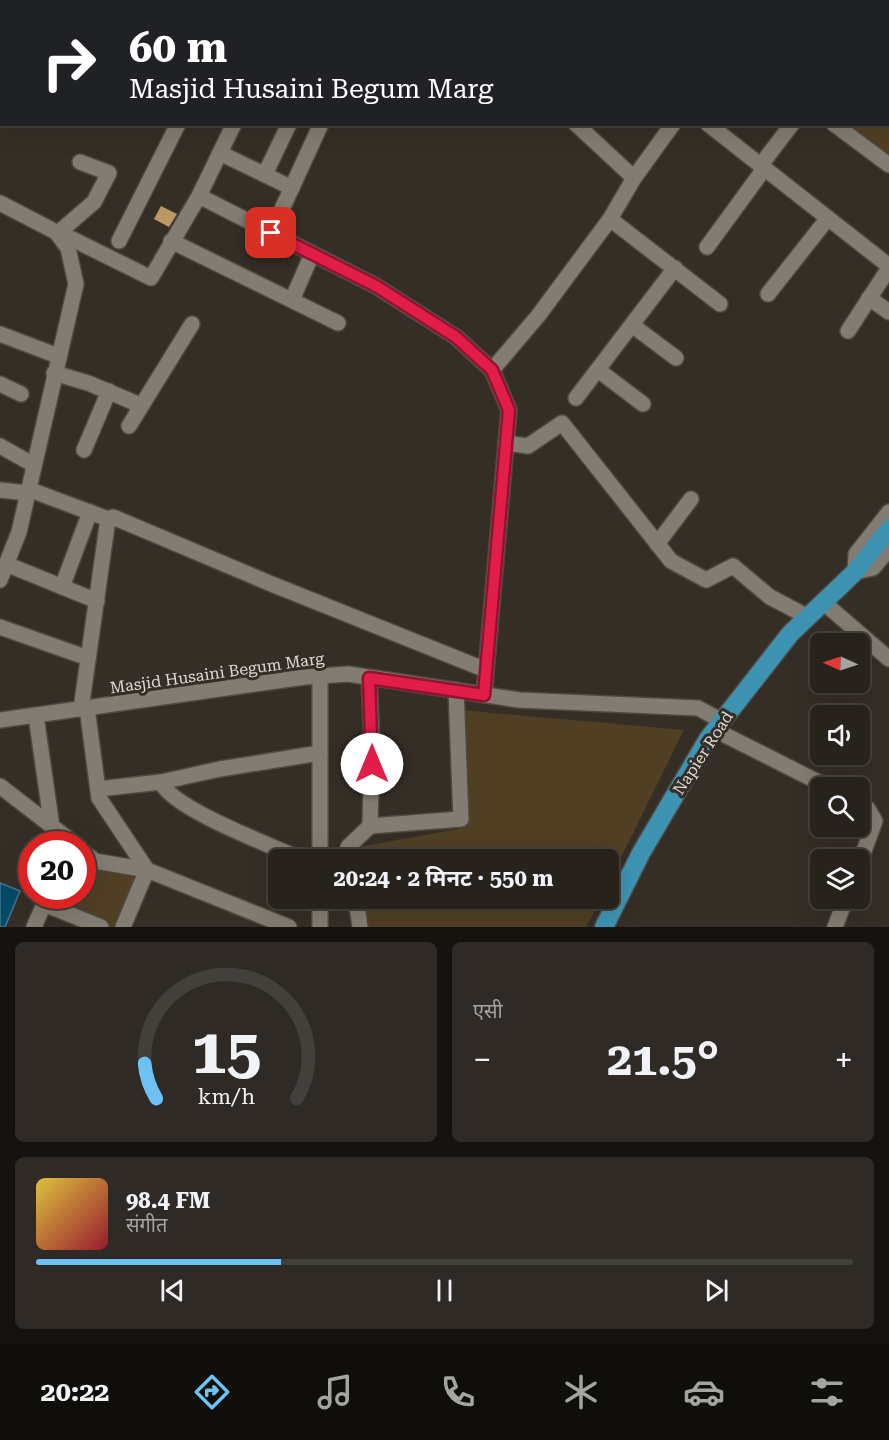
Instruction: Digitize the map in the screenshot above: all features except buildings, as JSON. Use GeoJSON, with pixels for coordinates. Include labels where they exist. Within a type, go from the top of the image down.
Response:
{"type":"FeatureCollection","features":[{"type":"Feature","properties":{"kind":"main road","name":"Napier Road"},"geometry":{"type":"LineString","coordinates":[[604,927],[640,853],[719,725],[790,634],[855,572],[889,529]]}},
{"type":"Feature","properties":{"kind":"street"},"geometry":{"type":"LineString","coordinates":[[119,241],[177,126]]}},
{"type":"Feature","properties":{"kind":"street"},"geometry":{"type":"LineString","coordinates":[[0,203],[151,278],[199,196],[233,126]]}},
{"type":"Feature","properties":{"kind":"street"},"geometry":{"type":"LineString","coordinates":[[265,174],[288,126]]}},
{"type":"Feature","properties":{"kind":"street"},"geometry":{"type":"LineString","coordinates":[[271,233],[320,126]]}},
{"type":"Feature","properties":{"kind":"street"},"geometry":{"type":"LineString","coordinates":[[578,126],[634,178]]}},
{"type":"Feature","properties":{"kind":"street"},"geometry":{"type":"LineString","coordinates":[[492,370],[537,316],[610,219],[634,178],[672,126]]}},
{"type":"Feature","properties":{"kind":"street"},"geometry":{"type":"LineString","coordinates":[[710,126],[889,267],[848,332]]}},
{"type":"Feature","properties":{"kind":"street"},"geometry":{"type":"LineString","coordinates":[[707,247],[791,126]]}},
{"type":"Feature","properties":{"kind":"street"},"geometry":{"type":"LineString","coordinates":[[837,126],[889,165]]}},
{"type":"Feature","properties":{"kind":"street"},"geometry":{"type":"LineString","coordinates":[[220,153],[292,188]]}},
{"type":"Feature","properties":{"kind":"street"},"geometry":{"type":"LineString","coordinates":[[57,232],[94,202],[109,173],[80,162]]}},
{"type":"Feature","properties":{"kind":"street"},"geometry":{"type":"LineString","coordinates":[[199,196],[376,286],[456,337],[492,370],[509,410],[484,695]]}},
{"type":"Feature","properties":{"kind":"street"},"geometry":{"type":"LineString","coordinates":[[768,294],[828,218]]}},
{"type":"Feature","properties":{"kind":"street"},"geometry":{"type":"LineString","coordinates":[[610,219],[720,304]]}},
{"type":"Feature","properties":{"kind":"street"},"geometry":{"type":"LineString","coordinates":[[0,580],[6,564],[6,547],[28,491],[57,356],[76,284],[68,248],[57,232]]}},
{"type":"Feature","properties":{"kind":"street"},"geometry":{"type":"LineString","coordinates":[[171,241],[338,323]]}},
{"type":"Feature","properties":{"kind":"street"},"geometry":{"type":"LineString","coordinates":[[291,300],[312,254]]}},
{"type":"Feature","properties":{"kind":"street"},"geometry":{"type":"LineString","coordinates":[[576,398],[675,268]]}},
{"type":"Feature","properties":{"kind":"street"},"geometry":{"type":"LineString","coordinates":[[869,298],[889,312]]}},
{"type":"Feature","properties":{"kind":"street"},"geometry":{"type":"LineString","coordinates":[[129,426],[192,324]]}},
{"type":"Feature","properties":{"kind":"street"},"geometry":{"type":"LineString","coordinates":[[632,325],[676,358]]}},
{"type":"Feature","properties":{"kind":"street"},"geometry":{"type":"LineString","coordinates":[[0,334],[57,356]]}},
{"type":"Feature","properties":{"kind":"street"},"geometry":{"type":"LineString","coordinates":[[598,370],[643,404]]}},
{"type":"Feature","properties":{"kind":"street"},"geometry":{"type":"LineString","coordinates":[[54,373],[140,405]]}},
{"type":"Feature","properties":{"kind":"street"},"geometry":{"type":"LineString","coordinates":[[0,384],[21,394]]}},
{"type":"Feature","properties":{"kind":"street"},"geometry":{"type":"LineString","coordinates":[[84,450],[109,392]]}},
{"type":"Feature","properties":{"kind":"street"},"geometry":{"type":"LineString","coordinates":[[506,442],[528,446],[562,423],[671,561],[706,580],[733,566],[770,597],[808,617]]}},
{"type":"Feature","properties":{"kind":"street"},"geometry":{"type":"LineString","coordinates":[[0,446],[33,465]]}},
{"type":"Feature","properties":{"kind":"street"},"geometry":{"type":"LineString","coordinates":[[0,490],[28,491],[108,519],[113,517],[274,585],[486,670]]}},
{"type":"Feature","properties":{"kind":"street"},"geometry":{"type":"LineString","coordinates":[[657,544],[691,499]]}},
{"type":"Feature","properties":{"kind":"street"},"geometry":{"type":"LineString","coordinates":[[62,587],[90,512]]}},
{"type":"Feature","properties":{"kind":"street"},"geometry":{"type":"LineString","coordinates":[[889,512],[856,554],[855,572],[873,568],[889,549]]}},
{"type":"Feature","properties":{"kind":"street"},"geometry":{"type":"LineString","coordinates":[[108,519],[88,658],[84,709],[99,798],[147,870]]}},
{"type":"Feature","properties":{"kind":"street"},"geometry":{"type":"LineString","coordinates":[[6,564],[97,601]]}},
{"type":"Feature","properties":{"kind":"street"},"geometry":{"type":"LineString","coordinates":[[823,602],[889,659]]}},
{"type":"Feature","properties":{"kind":"street"},"geometry":{"type":"LineString","coordinates":[[0,627],[88,658]]}},
{"type":"Feature","properties":{"kind":"street","name":"Masjid Husaini Begum Marg"},"geometry":{"type":"LineString","coordinates":[[0,720],[348,674],[519,700],[698,708],[719,725],[811,777]]}},
{"type":"Feature","properties":{"kind":"street"},"geometry":{"type":"LineString","coordinates":[[320,676],[320,849]]}},
{"type":"Feature","properties":{"kind":"street"},"geometry":{"type":"LineString","coordinates":[[369,678],[372,743],[369,826]]}},
{"type":"Feature","properties":{"kind":"street"},"geometry":{"type":"LineString","coordinates":[[348,849],[369,826],[461,819],[456,690]]}},
{"type":"Feature","properties":{"kind":"street"},"geometry":{"type":"LineString","coordinates":[[36,716],[52,827]]}},
{"type":"Feature","properties":{"kind":"street"},"geometry":{"type":"LineString","coordinates":[[98,789],[161,782],[220,769],[320,753]]}},
{"type":"Feature","properties":{"kind":"street"},"geometry":{"type":"LineString","coordinates":[[161,782],[165,792],[208,818],[278,849]]}},
{"type":"Feature","properties":{"kind":"street"},"geometry":{"type":"LineString","coordinates":[[0,786],[57,831]]}},
{"type":"Feature","properties":{"kind":"street"},"geometry":{"type":"LineString","coordinates":[[870,812],[875,821],[870,835]]}},
{"type":"Feature","properties":{"kind":"street"},"geometry":{"type":"LineString","coordinates":[[96,861],[147,870],[289,927]]}},
{"type":"Feature","properties":{"kind":"street"},"geometry":{"type":"LineString","coordinates":[[123,927],[147,870]]}},
{"type":"Feature","properties":{"kind":"street"},"geometry":{"type":"LineString","coordinates":[[34,927],[44,904],[101,927]]}},
{"type":"Feature","properties":{"kind":"street"},"geometry":{"type":"LineString","coordinates":[[320,909],[320,927]]}},
{"type":"Feature","properties":{"kind":"street"},"geometry":{"type":"LineString","coordinates":[[358,909],[360,927]]}},
{"type":"Feature","properties":{"kind":"street"},"geometry":{"type":"LineString","coordinates":[[835,927],[842,909]]}},
{"type":"Feature","properties":{"kind":"shaded area"},"geometry":{"type":"Polygon","coordinates":[[[849,126],[889,126],[889,157],[849,126]]]}},
{"type":"Feature","properties":{"kind":"shaded area"},"geometry":{"type":"Polygon","coordinates":[[[461,710],[684,730],[619,862],[619,849],[353,849],[464,828],[461,710]]]}},
{"type":"Feature","properties":{"kind":"shaded area"},"geometry":{"type":"Polygon","coordinates":[[[96,869],[138,878],[118,927],[111,927],[67,909],[96,909],[96,869]]]}},
{"type":"Feature","properties":{"kind":"shaded area"},"geometry":{"type":"Polygon","coordinates":[[[362,909],[596,909],[586,927],[365,927],[362,909]]]}},
{"type":"Feature","properties":{"kind":"water"},"geometry":{"type":"Polygon","coordinates":[[[0,883],[18,890],[18,896],[5,927],[0,927],[0,883]]]}},
{"type":"Feature","properties":{"kind":"route"},"geometry":{"type":"LineString","coordinates":[[271,233],[376,286],[456,337],[492,370],[500,383],[509,410],[484,695],[369,678],[372,764]]}}]}
